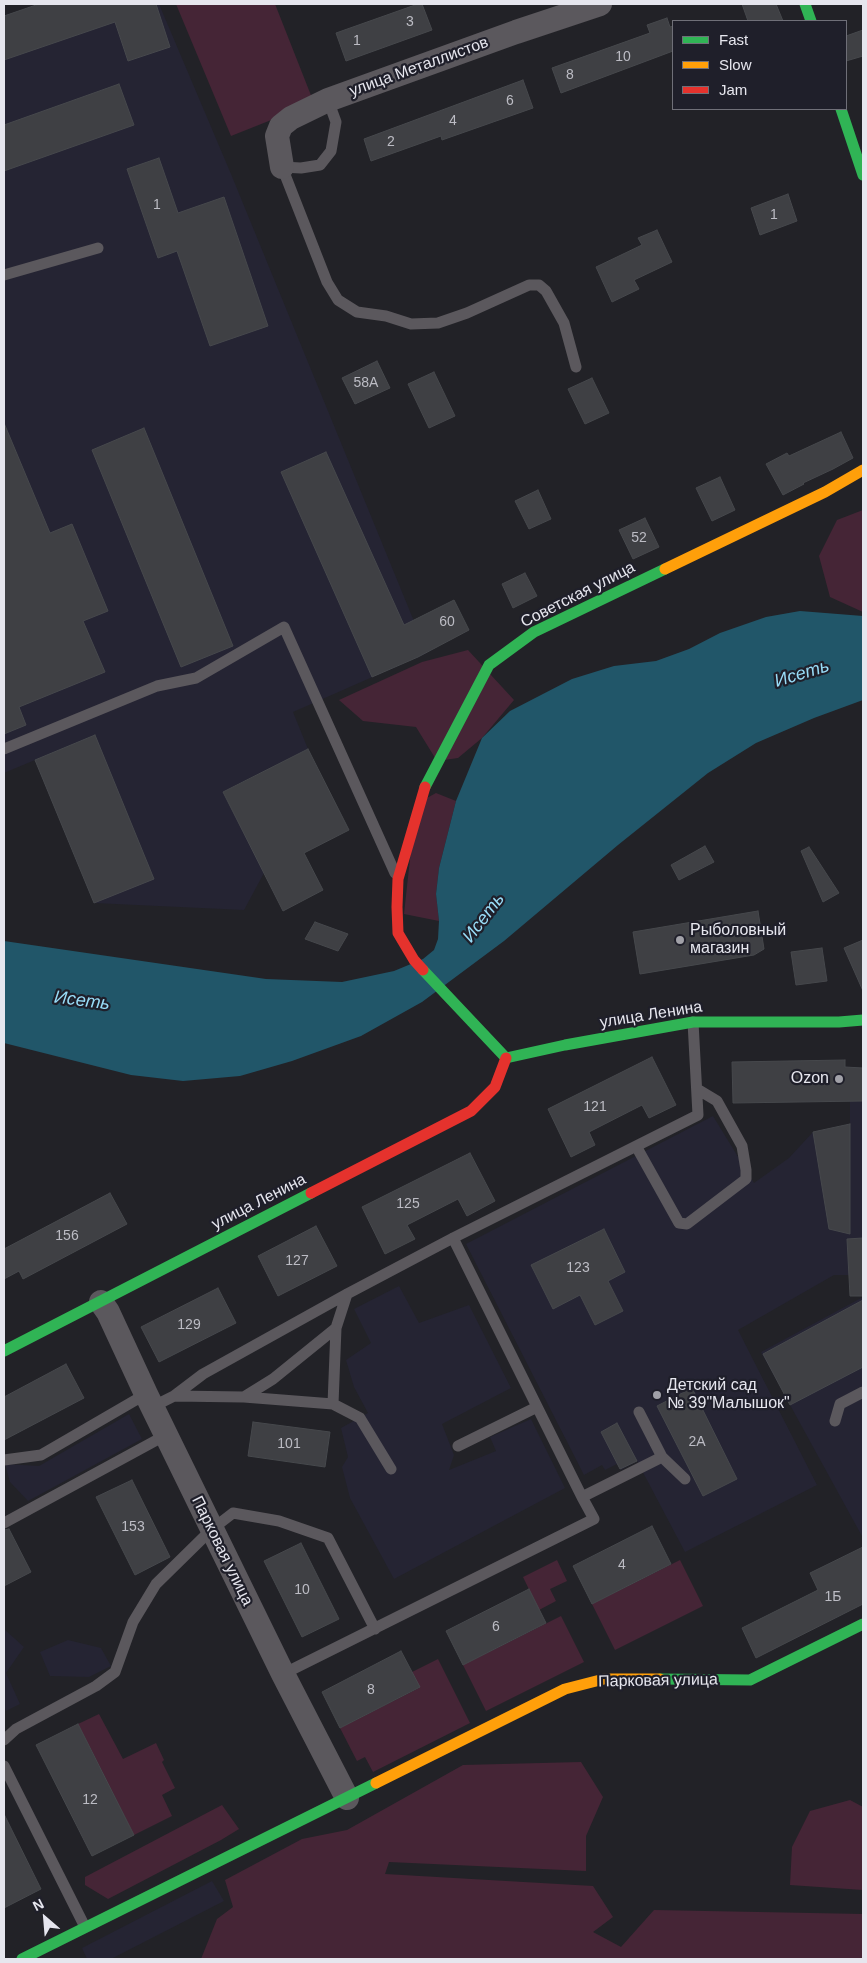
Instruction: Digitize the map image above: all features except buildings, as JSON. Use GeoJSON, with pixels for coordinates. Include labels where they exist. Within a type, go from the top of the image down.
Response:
{"type":"FeatureCollection","features":[{"type":"Feature","properties":{"kind":"street","name":"улица Металлистов"},"geometry":{"type":"LineString","coordinates":[[282,167],[277,136],[281,126],[291,118],[328,100],[516,32],[600,4]]}},
{"type":"Feature","properties":{"kind":"street"},"geometry":{"type":"LineString","coordinates":[[805,4],[811,20]]}},
{"type":"Feature","properties":{"kind":"street"},"geometry":{"type":"LineString","coordinates":[[841,110],[863,175]]}},
{"type":"Feature","properties":{"kind":"street","name":"Советская улица"},"geometry":{"type":"LineString","coordinates":[[506,1058],[414,960],[398,933],[398,879],[424,789],[489,666],[534,632],[825,492],[863,470]]}},
{"type":"Feature","properties":{"kind":"street","name":"улица Ленина"},"geometry":{"type":"LineString","coordinates":[[4,1351],[471,1111],[495,1087],[506,1058],[565,1045],[693,1022],[839,1022],[863,1020]]}},
{"type":"Feature","properties":{"kind":"street","name":"Парковая улица"},"geometry":{"type":"LineString","coordinates":[[101,1302],[108,1312],[211,1530],[282,1674],[347,1798]]}},
{"type":"Feature","properties":{"kind":"street","name":"Парковая улица"},"geometry":{"type":"LineString","coordinates":[[22,1959],[565,1690],[604,1679],[750,1680],[863,1624]]}},
{"type":"Feature","properties":{"kind":"lane"},"geometry":{"type":"LineString","coordinates":[[328,100],[336,122],[331,151],[320,164],[301,168],[282,167],[327,282],[338,300],[357,312],[386,316],[411,324],[438,323],[467,313],[529,285],[539,285],[546,291],[564,323],[576,367]]}},
{"type":"Feature","properties":{"kind":"lane"},"geometry":{"type":"LineString","coordinates":[[4,274],[98,248]]}},
{"type":"Feature","properties":{"kind":"lane"},"geometry":{"type":"LineString","coordinates":[[4,749],[157,686],[196,678],[284,627],[398,879]]}},
{"type":"Feature","properties":{"kind":"lane"},"geometry":{"type":"LineString","coordinates":[[174,1396],[203,1374],[347,1294],[453,1238],[698,1115],[693,1022]]}},
{"type":"Feature","properties":{"kind":"lane"},"geometry":{"type":"LineString","coordinates":[[636,1146],[679,1223],[687,1224],[746,1180],[742,1146],[716,1101],[697,1089]]}},
{"type":"Feature","properties":{"kind":"lane"},"geometry":{"type":"LineString","coordinates":[[282,1674],[594,1519],[453,1238]]}},
{"type":"Feature","properties":{"kind":"lane"},"geometry":{"type":"LineString","coordinates":[[333,1404],[336,1328],[347,1294]]}},
{"type":"Feature","properties":{"kind":"lane"},"geometry":{"type":"LineString","coordinates":[[244,1397],[273,1379],[336,1328]]}},
{"type":"Feature","properties":{"kind":"lane"},"geometry":{"type":"LineString","coordinates":[[835,1421],[840,1404],[863,1392]]}},
{"type":"Feature","properties":{"kind":"lane"},"geometry":{"type":"LineString","coordinates":[[4,1460],[41,1455],[149,1401],[174,1396],[244,1397],[333,1404],[360,1418],[391,1469]]}},
{"type":"Feature","properties":{"kind":"lane"},"geometry":{"type":"LineString","coordinates":[[458,1446],[537,1407]]}},
{"type":"Feature","properties":{"kind":"lane"},"geometry":{"type":"LineString","coordinates":[[639,1412],[662,1457],[685,1480]]}},
{"type":"Feature","properties":{"kind":"lane"},"geometry":{"type":"LineString","coordinates":[[4,1523],[166,1435]]}},
{"type":"Feature","properties":{"kind":"lane"},"geometry":{"type":"LineString","coordinates":[[582,1497],[662,1457]]}},
{"type":"Feature","properties":{"kind":"lane"},"geometry":{"type":"LineString","coordinates":[[4,1740],[16,1729],[96,1686],[115,1672],[133,1622],[156,1584],[211,1530],[234,1513],[279,1521],[328,1538],[374,1629]]}},
{"type":"Feature","properties":{"kind":"lane"},"geometry":{"type":"LineString","coordinates":[[4,1766],[86,1927]]}},
{"type":"Feature","properties":{"kind":"lane"},"geometry":{"type":"LineString","coordinates":[[54,1959],[55,1941]]}},
{"type":"Feature","properties":{"kind":"shaded area"},"geometry":{"type":"Polygon","coordinates":[[[39,4],[159,4],[231,174],[427,653],[293,712],[308,749],[223,792],[264,873],[244,910],[94,903],[35,760],[4,773],[4,16],[39,4]]]}},
{"type":"Feature","properties":{"kind":"shaded area"},"geometry":{"type":"Polygon","coordinates":[[[176,4],[275,4],[314,103],[231,136],[176,4]]]}},
{"type":"Feature","properties":{"kind":"shaded area"},"geometry":{"type":"Polygon","coordinates":[[[863,510],[863,612],[830,597],[819,556],[837,520],[863,510]]]}},
{"type":"Feature","properties":{"kind":"shaded area"},"geometry":{"type":"Polygon","coordinates":[[[468,650],[514,700],[482,738],[458,758],[437,761],[416,727],[363,721],[339,700],[422,662],[468,650]]]}},
{"type":"Feature","properties":{"kind":"shaded area"},"geometry":{"type":"Polygon","coordinates":[[[436,793],[456,801],[439,868],[436,894],[439,921],[404,914],[416,804],[436,793]]]}},
{"type":"Feature","properties":{"kind":"shaded area","name":"Детский сад № 39\"Малышок\""},"geometry":{"type":"Polygon","coordinates":[[[850,1067],[863,1068],[863,1275],[834,1275],[738,1330],[817,1485],[685,1552],[637,1461],[621,1470],[617,1464],[605,1470],[602,1465],[584,1475],[466,1244],[713,1116],[754,1183],[789,1158],[813,1132],[850,1124],[850,1067]]]}},
{"type":"Feature","properties":{"kind":"shaded area"},"geometry":{"type":"Polygon","coordinates":[[[399,1286],[419,1323],[469,1305],[511,1388],[442,1424],[454,1455],[449,1470],[496,1451],[490,1437],[531,1419],[565,1488],[394,1579],[350,1498],[342,1467],[348,1457],[341,1428],[368,1413],[354,1387],[346,1360],[371,1343],[354,1309],[399,1286]]]}},
{"type":"Feature","properties":{"kind":"shaded area"},"geometry":{"type":"Polygon","coordinates":[[[863,1297],[863,1538],[761,1352],[863,1297]]]}},
{"type":"Feature","properties":{"kind":"shaded area"},"geometry":{"type":"Polygon","coordinates":[[[129,1414],[142,1439],[28,1501],[10,1482],[5,1464],[39,1466],[129,1414]]]}},
{"type":"Feature","properties":{"kind":"shaded area"},"geometry":{"type":"Polygon","coordinates":[[[557,1560],[567,1581],[550,1589],[556,1601],[539,1610],[523,1577],[557,1560]]]}},
{"type":"Feature","properties":{"kind":"shaded area"},"geometry":{"type":"Polygon","coordinates":[[[680,1560],[703,1606],[615,1650],[592,1604],[680,1560]]]}},
{"type":"Feature","properties":{"kind":"shaded area"},"geometry":{"type":"Polygon","coordinates":[[[561,1616],[584,1662],[486,1711],[463,1665],[561,1616]]]}},
{"type":"Feature","properties":{"kind":"shaded area"},"geometry":{"type":"Polygon","coordinates":[[[4,1629],[24,1647],[6,1673],[20,1704],[6,1711],[4,1706],[4,1629]]]}},
{"type":"Feature","properties":{"kind":"shaded area"},"geometry":{"type":"Polygon","coordinates":[[[68,1640],[101,1648],[111,1666],[89,1677],[50,1676],[40,1652],[68,1640]]]}},
{"type":"Feature","properties":{"kind":"shaded area"},"geometry":{"type":"Polygon","coordinates":[[[438,1659],[470,1723],[373,1772],[365,1757],[357,1761],[340,1728],[419,1688],[412,1672],[438,1659]]]}},
{"type":"Feature","properties":{"kind":"shaded area"},"geometry":{"type":"Polygon","coordinates":[[[99,1714],[123,1759],[156,1743],[164,1760],[162,1762],[175,1788],[162,1795],[172,1816],[134,1835],[78,1724],[99,1714]]]}},
{"type":"Feature","properties":{"kind":"shaded area"},"geometry":{"type":"Polygon","coordinates":[[[581,1762],[603,1797],[586,1836],[586,1871],[389,1862],[385,1874],[593,1886],[613,1917],[593,1932],[621,1947],[654,1910],[863,1914],[863,1959],[201,1959],[217,1919],[233,1907],[225,1880],[302,1839],[347,1830],[463,1765],[581,1762]]]}},
{"type":"Feature","properties":{"kind":"shaded area"},"geometry":{"type":"Polygon","coordinates":[[[850,1800],[863,1807],[863,1890],[790,1885],[792,1847],[810,1811],[850,1800]]]}},
{"type":"Feature","properties":{"kind":"shaded area"},"geometry":{"type":"Polygon","coordinates":[[[222,1805],[239,1829],[221,1840],[108,1899],[85,1885],[85,1877],[222,1805]]]}},
{"type":"Feature","properties":{"kind":"shaded area"},"geometry":{"type":"Polygon","coordinates":[[[212,1881],[224,1901],[111,1959],[87,1959],[82,1948],[212,1881]]]}},
{"type":"Feature","properties":{"kind":"water","name":"Исеть"},"geometry":{"type":"Polygon","coordinates":[[[800,611],[863,616],[863,700],[814,718],[756,743],[708,773],[618,845],[504,941],[422,1002],[361,1036],[292,1061],[240,1076],[183,1081],[131,1075],[4,1043],[4,941],[266,979],[342,982],[394,971],[423,959],[434,950],[438,939],[439,921],[436,894],[439,868],[456,801],[482,738],[510,711],[572,679],[614,666],[656,661],[689,649],[720,633],[766,617],[800,611]]]}},
{"type":"Feature","properties":{"kind":"traffic: fast"},"geometry":{"type":"LineString","coordinates":[[805,4],[811,20]]}},
{"type":"Feature","properties":{"kind":"traffic: fast"},"geometry":{"type":"LineString","coordinates":[[841,110],[863,175]]}},
{"type":"Feature","properties":{"kind":"traffic: fast"},"geometry":{"type":"LineString","coordinates":[[425,787],[489,665],[534,632],[665,569]]}},
{"type":"Feature","properties":{"kind":"traffic: fast"},"geometry":{"type":"LineString","coordinates":[[423,970],[506,1058],[565,1045],[693,1022],[839,1022],[863,1020]]}},
{"type":"Feature","properties":{"kind":"traffic: fast"},"geometry":{"type":"LineString","coordinates":[[4,1351],[311,1193]]}},
{"type":"Feature","properties":{"kind":"traffic: fast"},"geometry":{"type":"LineString","coordinates":[[660,1679],[750,1680],[863,1624]]}},
{"type":"Feature","properties":{"kind":"traffic: fast"},"geometry":{"type":"LineString","coordinates":[[22,1959],[376,1783]]}},
{"type":"Feature","properties":{"kind":"traffic: slow"},"geometry":{"type":"LineString","coordinates":[[665,569],[825,492],[863,470]]}},
{"type":"Feature","properties":{"kind":"traffic: slow"},"geometry":{"type":"LineString","coordinates":[[376,1783],[565,1689],[604,1679],[660,1679]]}},
{"type":"Feature","properties":{"kind":"traffic: jam"},"geometry":{"type":"LineString","coordinates":[[423,970],[414,960],[398,933],[397,907],[398,879],[425,787]]}},
{"type":"Feature","properties":{"kind":"traffic: jam"},"geometry":{"type":"LineString","coordinates":[[311,1193],[471,1111],[495,1087],[506,1058]]}},
{"type":"Feature","properties":{"kind":"place","name":"Рыболовный магазин"},"geometry":{"type":"Point","coordinates":[680,940]}},
{"type":"Feature","properties":{"kind":"place","name":"Ozon"},"geometry":{"type":"Point","coordinates":[839,1079]}},
{"type":"Feature","properties":{"kind":"place","name":"Детский сад № 39\"Малышок\""},"geometry":{"type":"Point","coordinates":[657,1395]}}]}
